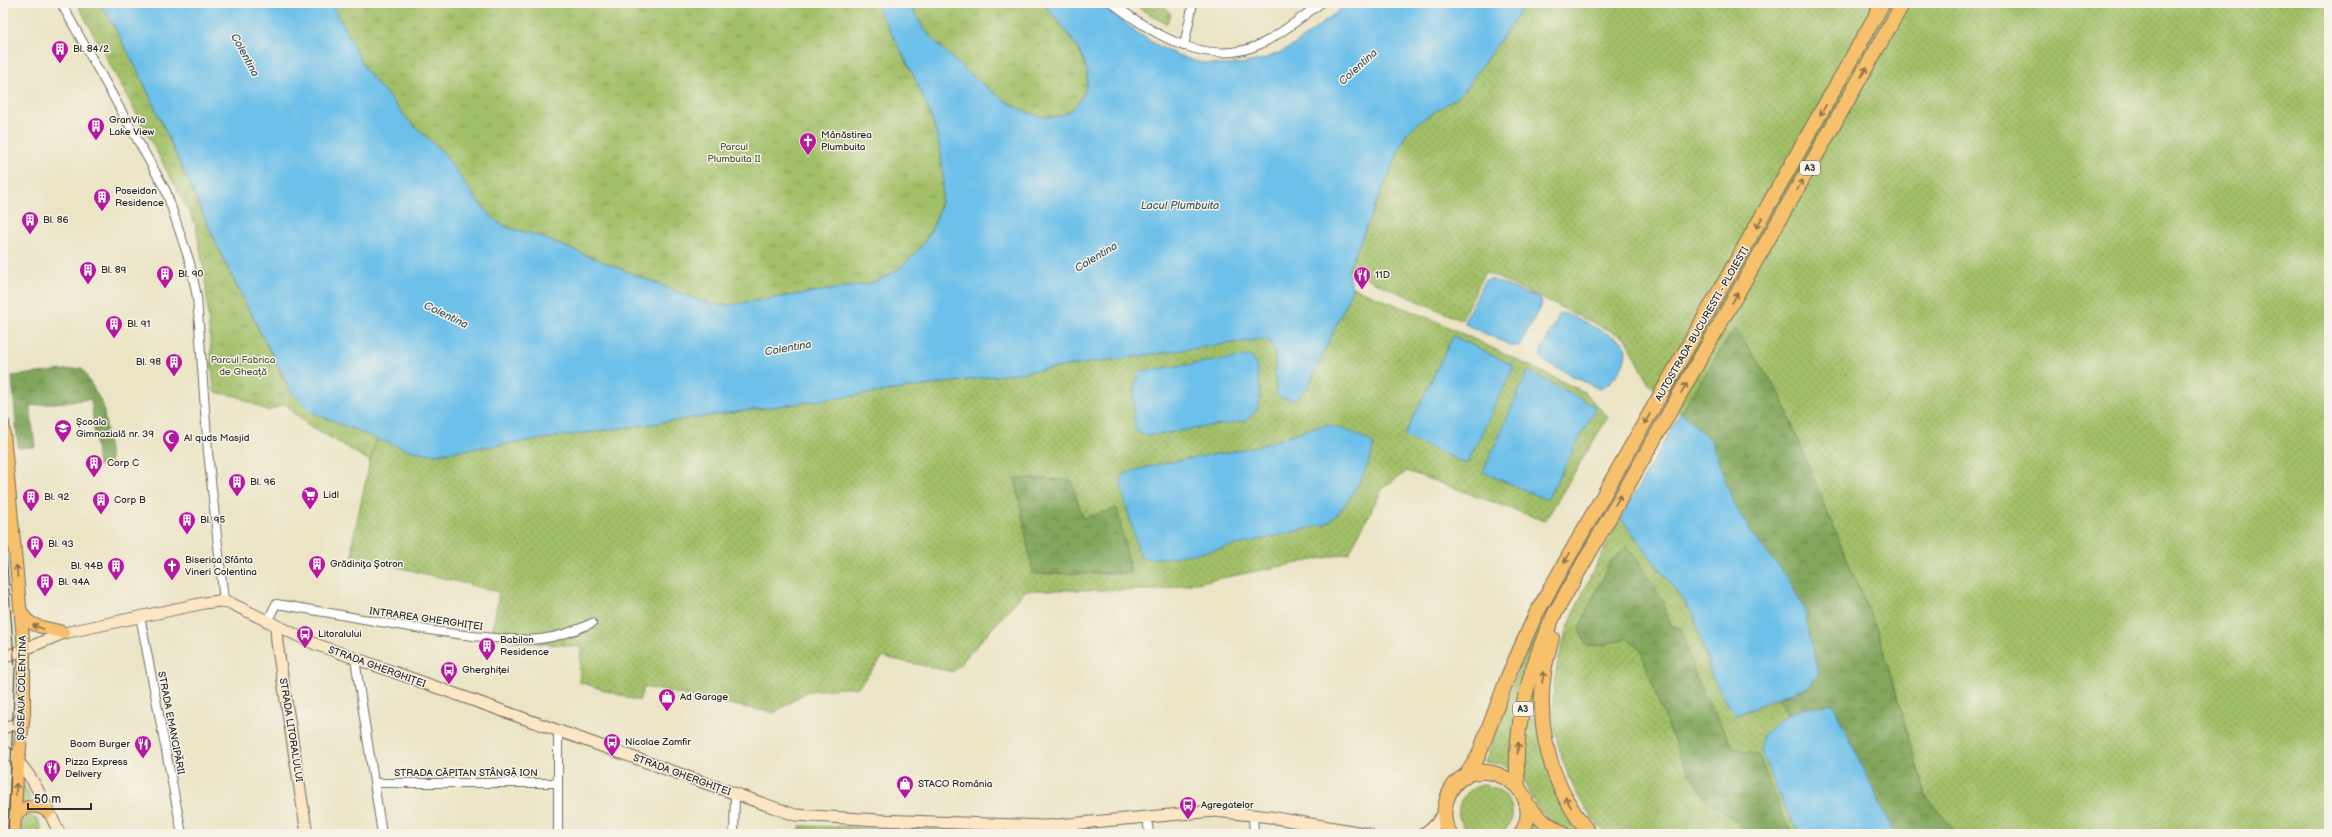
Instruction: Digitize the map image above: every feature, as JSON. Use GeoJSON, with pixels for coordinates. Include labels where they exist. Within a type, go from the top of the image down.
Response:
{"type":"FeatureCollection","features":[{"type":"Feature","properties":{"kind":"highway","name":"AUTOSTRADA BUCURESTI - PLOIESTI"},"geometry":{"type":"LineString","coordinates":[[1465,777],[1478,757],[1521,645],[1536,614],[1883,3]]}},
{"type":"Feature","properties":{"kind":"highway","name":"AUTOSTRADA BUCURESTI - PLOIESTI"},"geometry":{"type":"LineString","coordinates":[[1575,576],[1903,3]]}},
{"type":"Feature","properties":{"kind":"highway","name":"A3"},"geometry":{"type":"LineString","coordinates":[[1563,834],[1542,820],[1526,804],[1518,786],[1518,745],[1528,687],[1545,634],[1575,576]]}},
{"type":"Feature","properties":{"kind":"highway"},"geometry":{"type":"LineString","coordinates":[[1575,576],[1550,643],[1545,661],[1541,702],[1546,747],[1554,774],[1575,814],[1590,834]]}},
{"type":"Feature","properties":{"kind":"highway","name":"A3"},"geometry":{"type":"LineString","coordinates":[[1444,812],[1448,795],[1455,785],[1465,777],[1483,771],[1492,772],[1502,775],[1518,786]]}},
{"type":"Feature","properties":{"kind":"highway","name":"A3"},"geometry":{"type":"LineString","coordinates":[[1520,834],[1525,823],[1526,804]]}},
{"type":"Feature","properties":{"kind":"highway"},"geometry":{"type":"LineString","coordinates":[[1444,812],[1445,821],[1450,834]]}},
{"type":"Feature","properties":{"kind":"main road","name":"ȘOSEAUA COLENTINA"},"geometry":{"type":"LineString","coordinates":[[3,423],[24,649],[24,713],[14,834]]}},
{"type":"Feature","properties":{"kind":"main road"},"geometry":{"type":"LineString","coordinates":[[3,658],[64,633],[204,603],[224,601]]}},
{"type":"Feature","properties":{"kind":"main road","name":"STRADA GHERGHIȚEI"},"geometry":{"type":"LineString","coordinates":[[224,601],[311,643],[795,815],[826,818],[1046,826],[1202,811],[1253,814],[1347,832],[1369,834]]}},
{"type":"Feature","properties":{"kind":"main road"},"geometry":{"type":"LineString","coordinates":[[20,610],[26,620],[34,625],[64,633]]}},
{"type":"Feature","properties":{"kind":"main road","name":"STRADA LITORALULUI"},"geometry":{"type":"LineString","coordinates":[[272,624],[277,643],[307,834]]}},
{"type":"Feature","properties":{"kind":"main road"},"geometry":{"type":"LineString","coordinates":[[3,728],[17,724],[24,713]]}},
{"type":"Feature","properties":{"kind":"main road"},"geometry":{"type":"LineString","coordinates":[[3,751],[19,761],[60,834]]}},
{"type":"Feature","properties":{"kind":"main road"},"geometry":{"type":"LineString","coordinates":[[15,817],[20,810],[31,806],[41,807],[48,812]]}},
{"type":"Feature","properties":{"kind":"main road"},"geometry":{"type":"LineString","coordinates":[[1423,834],[1436,824],[1444,812]]}},
{"type":"Feature","properties":{"kind":"street"},"geometry":{"type":"LineString","coordinates":[[61,3],[166,191],[190,263],[197,297],[208,452],[224,601]]}},
{"type":"Feature","properties":{"kind":"street"},"geometry":{"type":"LineString","coordinates":[[1112,3],[1122,6],[1157,33],[1184,46],[1222,52],[1253,47],[1281,32],[1321,3]]}},
{"type":"Feature","properties":{"kind":"street"},"geometry":{"type":"LineString","coordinates":[[1184,46],[1193,3]]}},
{"type":"Feature","properties":{"kind":"street","name":"INTRAREA GHERGHIȚEI"},"geometry":{"type":"LineString","coordinates":[[272,624],[276,604],[383,624],[454,634],[518,640],[562,636],[592,623]]}},
{"type":"Feature","properties":{"kind":"street","name":"STRADA EMANCIPĂRII"},"geometry":{"type":"LineString","coordinates":[[140,616],[182,834]]}},
{"type":"Feature","properties":{"kind":"street"},"geometry":{"type":"LineString","coordinates":[[355,659],[382,834]]}},
{"type":"Feature","properties":{"kind":"street"},"geometry":{"type":"LineString","coordinates":[[558,731],[558,834]]}},
{"type":"Feature","properties":{"kind":"street","name":"STRADA CĂPITAN STÂNGĂ ION"},"geometry":{"type":"LineString","coordinates":[[374,783],[558,784]]}},
{"type":"Feature","properties":{"kind":"street"},"geometry":{"type":"LineString","coordinates":[[734,834],[735,794]]}},
{"type":"Feature","properties":{"kind":"street"},"geometry":{"type":"LineString","coordinates":[[1253,814],[1254,834]]}},
{"type":"Feature","properties":{"kind":"street"},"geometry":{"type":"LineString","coordinates":[[1147,816],[1149,834]]}},
{"type":"Feature","properties":{"kind":"green space","name":"Parcul Fabrica de Gheață"},"geometry":{"type":"Polygon","coordinates":[[[77,3],[97,3],[107,13],[141,77],[227,267],[287,385],[312,412],[377,439],[370,461],[304,422],[285,404],[268,411],[237,396],[214,392],[205,276],[195,223],[77,3]]]}},
{"type":"Feature","properties":{"kind":"green space","name":"Parcul Plumbuita II"},"geometry":{"type":"Polygon","coordinates":[[[332,3],[876,3],[921,90],[933,122],[941,155],[943,186],[937,217],[921,246],[912,256],[891,274],[873,282],[853,287],[730,305],[712,305],[703,302],[536,235],[506,227],[496,221],[476,199],[442,151],[411,123],[365,69],[332,3]]]}},
{"type":"Feature","properties":{"kind":"green space"},"geometry":{"type":"Polygon","coordinates":[[[909,3],[1044,3],[1073,40],[1081,54],[1086,67],[1087,81],[1083,94],[1069,112],[1059,116],[1043,117],[1021,109],[978,81],[939,46],[918,20],[909,3]]]}},
{"type":"Feature","properties":{"kind":"green space"},"geometry":{"type":"Polygon","coordinates":[[[1142,3],[1148,3],[1156,8],[1159,3],[1162,3],[1171,15],[1166,24],[1139,8],[1142,3]]]}},
{"type":"Feature","properties":{"kind":"green space"},"geometry":{"type":"Polygon","coordinates":[[[1526,3],[2329,3],[2329,834],[1894,834],[1833,704],[1787,714],[1762,736],[1772,777],[1799,834],[1606,834],[1582,803],[1565,767],[1556,733],[1553,701],[1557,669],[1564,638],[1590,578],[1621,518],[1694,615],[1702,642],[1737,715],[1810,686],[1818,673],[1788,578],[1754,537],[1711,441],[1649,384],[1626,338],[1485,272],[1461,320],[1348,270],[1406,134],[1420,121],[1452,101],[1466,88],[1526,3]]]}},
{"type":"Feature","properties":{"kind":"green space"},"geometry":{"type":"Polygon","coordinates":[[[1352,287],[1438,322],[1584,392],[1608,417],[1545,521],[1407,471],[1383,488],[1349,553],[1160,590],[1026,590],[953,672],[883,657],[858,687],[808,691],[774,713],[644,687],[639,701],[579,682],[581,647],[510,640],[492,635],[499,592],[353,556],[352,544],[370,461],[377,439],[413,451],[434,454],[1262,339],[1269,341],[1275,352],[1276,393],[1281,398],[1289,400],[1303,393],[1308,387],[1352,287]]]}},
{"type":"Feature","properties":{"kind":"green space"},"geometry":{"type":"Polygon","coordinates":[[[1735,328],[1780,394],[1825,507],[1879,635],[1927,798],[1957,834],[1894,834],[1833,704],[1787,714],[1778,699],[1810,686],[1788,578],[1754,537],[1733,502],[1711,441],[1681,412],[1735,328]]]}},
{"type":"Feature","properties":{"kind":"green space"},"geometry":{"type":"Polygon","coordinates":[[[82,368],[103,405],[111,464],[98,466],[91,399],[30,406],[35,447],[18,448],[12,376],[82,368]]]}},
{"type":"Feature","properties":{"kind":"green space"},"geometry":{"type":"Polygon","coordinates":[[[1015,478],[1071,480],[1083,518],[1117,508],[1131,573],[1033,574],[1015,478]]]}},
{"type":"Feature","properties":{"kind":"green space"},"geometry":{"type":"Polygon","coordinates":[[[1628,546],[1664,602],[1666,613],[1672,626],[1681,628],[1697,681],[1732,746],[1759,756],[1784,819],[1793,834],[1744,834],[1738,822],[1706,799],[1682,761],[1661,709],[1641,651],[1627,638],[1600,646],[1586,645],[1579,628],[1610,562],[1628,546]]]}},
{"type":"Feature","properties":{"kind":"green space"},"geometry":{"type":"Polygon","coordinates":[[[1559,585],[1562,587],[1552,606],[1512,770],[1503,764],[1485,762],[1522,661],[1559,585]]]}},
{"type":"Feature","properties":{"kind":"green space"},"geometry":{"type":"Polygon","coordinates":[[[1542,654],[1538,726],[1585,834],[1563,830],[1549,820],[1533,801],[1523,777],[1521,759],[1524,729],[1542,654]]]}},
{"type":"Feature","properties":{"kind":"green space"},"geometry":{"type":"Polygon","coordinates":[[[22,782],[31,800],[21,805],[22,782]]]}},
{"type":"Feature","properties":{"kind":"green space"},"geometry":{"type":"Polygon","coordinates":[[[1481,785],[1491,786],[1499,790],[1506,796],[1510,803],[1512,819],[1508,827],[1500,834],[1470,834],[1460,821],[1459,806],[1462,799],[1473,788],[1481,785]]]}},
{"type":"Feature","properties":{"kind":"green space"},"geometry":{"type":"Polygon","coordinates":[[[30,815],[38,820],[42,829],[35,834],[22,833],[22,820],[30,815]]]}},
{"type":"Feature","properties":{"kind":"green space"},"geometry":{"type":"Polygon","coordinates":[[[1533,819],[1556,834],[1528,834],[1533,819]]]}},
{"type":"Feature","properties":{"kind":"green space"},"geometry":{"type":"Polygon","coordinates":[[[800,826],[1110,833],[1110,834],[800,834],[800,826]]]}},
{"type":"Feature","properties":{"kind":"water","name":"Lacul Plumbuita"},"geometry":{"type":"Polygon","coordinates":[[[1089,2],[1099,4],[1154,44],[1173,53],[1193,60],[1212,64],[1231,65],[1251,62],[1272,56],[1293,46],[1349,3],[1526,3],[1466,88],[1452,101],[1420,121],[1406,134],[1348,270],[1352,287],[1348,299],[1308,387],[1296,400],[1281,398],[1276,393],[1275,352],[1269,341],[1262,339],[434,454],[413,451],[377,439],[312,412],[292,393],[227,267],[141,77],[107,13],[97,3],[332,3],[365,69],[411,123],[442,151],[476,199],[496,221],[506,227],[536,235],[703,302],[721,306],[869,284],[877,281],[898,269],[917,252],[937,216],[943,186],[941,154],[933,122],[905,59],[875,3],[909,3],[930,36],[978,81],[1021,109],[1038,116],[1054,117],[1069,112],[1083,94],[1087,81],[1086,67],[1073,40],[1044,3],[1089,2]]]}},
{"type":"Feature","properties":{"kind":"water"},"geometry":{"type":"Polygon","coordinates":[[[1491,279],[1538,298],[1542,303],[1519,346],[1512,346],[1467,325],[1464,321],[1485,280],[1491,279]]]}},
{"type":"Feature","properties":{"kind":"water"},"geometry":{"type":"Polygon","coordinates":[[[1560,313],[1571,315],[1623,342],[1626,355],[1624,362],[1616,376],[1605,386],[1599,389],[1545,362],[1541,356],[1541,351],[1560,313]]]}},
{"type":"Feature","properties":{"kind":"water"},"geometry":{"type":"Polygon","coordinates":[[[1453,336],[1514,366],[1467,464],[1404,436],[1453,336]]]}},
{"type":"Feature","properties":{"kind":"water"},"geometry":{"type":"Polygon","coordinates":[[[1250,356],[1253,359],[1258,371],[1260,399],[1258,407],[1252,416],[1245,421],[1148,436],[1139,433],[1135,429],[1135,390],[1136,382],[1141,371],[1250,356]]]}},
{"type":"Feature","properties":{"kind":"water"},"geometry":{"type":"Polygon","coordinates":[[[1528,371],[1596,407],[1547,500],[1483,472],[1528,371]]]}},
{"type":"Feature","properties":{"kind":"water"},"geometry":{"type":"Polygon","coordinates":[[[1681,412],[1711,441],[1733,502],[1754,537],[1788,578],[1804,609],[1818,673],[1810,686],[1765,702],[1737,715],[1727,704],[1710,672],[1694,615],[1621,518],[1681,412]]]}},
{"type":"Feature","properties":{"kind":"water"},"geometry":{"type":"Polygon","coordinates":[[[1328,425],[1352,432],[1373,444],[1369,463],[1356,487],[1333,519],[1326,524],[1199,553],[1173,557],[1152,558],[1140,556],[1122,490],[1121,480],[1124,474],[1174,461],[1258,446],[1310,428],[1328,425]]]}},
{"type":"Feature","properties":{"kind":"water"},"geometry":{"type":"Polygon","coordinates":[[[1833,704],[1894,834],[1799,834],[1780,797],[1760,749],[1762,736],[1780,720],[1794,712],[1833,704]]]}},
{"type":"Feature","properties":{"kind":"tram line"},"geometry":{"type":"LineString","coordinates":[[3,514],[15,670],[8,834]]}},
{"type":"Feature","properties":{"kind":"place","name":"Bl. 84/2"},"geometry":{"type":"Point","coordinates":[60,64]}},
{"type":"Feature","properties":{"kind":"place","name":"GranVia Lake View"},"geometry":{"type":"Point","coordinates":[96,141]}},
{"type":"Feature","properties":{"kind":"place","name":"Mânăstirea Plumbuita"},"geometry":{"type":"Point","coordinates":[808,156]}},
{"type":"Feature","properties":{"kind":"place","name":"Poseidon Residence"},"geometry":{"type":"Point","coordinates":[102,212]}},
{"type":"Feature","properties":{"kind":"place","name":"Bl. 86"},"geometry":{"type":"Point","coordinates":[30,235]}},
{"type":"Feature","properties":{"kind":"place","name":"Bl. 89"},"geometry":{"type":"Point","coordinates":[88,285]}},
{"type":"Feature","properties":{"kind":"place","name":"Bl. 90"},"geometry":{"type":"Point","coordinates":[165,289]}},
{"type":"Feature","properties":{"kind":"place","name":"11D"},"geometry":{"type":"Point","coordinates":[1362,290]}},
{"type":"Feature","properties":{"kind":"place","name":"Bl. 91"},"geometry":{"type":"Point","coordinates":[114,339]}},
{"type":"Feature","properties":{"kind":"place","name":"Bl. 98"},"geometry":{"type":"Point","coordinates":[174,377]}},
{"type":"Feature","properties":{"kind":"place","name":"Școala Gimnazială nr. 39"},"geometry":{"type":"Point","coordinates":[63,443]}},
{"type":"Feature","properties":{"kind":"place","name":"Al quds Masjid"},"geometry":{"type":"Point","coordinates":[171,453]}},
{"type":"Feature","properties":{"kind":"place","name":"Corp C"},"geometry":{"type":"Point","coordinates":[94,478]}},
{"type":"Feature","properties":{"kind":"place","name":"Bl. 96"},"geometry":{"type":"Point","coordinates":[237,497]}},
{"type":"Feature","properties":{"kind":"place","name":"Lidl"},"geometry":{"type":"Point","coordinates":[310,510]}},
{"type":"Feature","properties":{"kind":"place","name":"Bl. 92"},"geometry":{"type":"Point","coordinates":[31,512]}},
{"type":"Feature","properties":{"kind":"place","name":"Corp B"},"geometry":{"type":"Point","coordinates":[101,515]}},
{"type":"Feature","properties":{"kind":"place","name":"Bl. 95"},"geometry":{"type":"Point","coordinates":[187,535]}},
{"type":"Feature","properties":{"kind":"place","name":"Bl. 93"},"geometry":{"type":"Point","coordinates":[35,559]}},
{"type":"Feature","properties":{"kind":"place","name":"Grădiniţa Şotron"},"geometry":{"type":"Point","coordinates":[317,579]}},
{"type":"Feature","properties":{"kind":"place","name":"Bl. 94B"},"geometry":{"type":"Point","coordinates":[116,581]}},
{"type":"Feature","properties":{"kind":"place","name":"Biserica Sfânta Vineri Colentina"},"geometry":{"type":"Point","coordinates":[172,581]}},
{"type":"Feature","properties":{"kind":"place","name":"Bl. 94A"},"geometry":{"type":"Point","coordinates":[45,597]}},
{"type":"Feature","properties":{"kind":"place","name":"Litoralului"},"geometry":{"type":"Point","coordinates":[305,649]}},
{"type":"Feature","properties":{"kind":"place","name":"Babilon Residence"},"geometry":{"type":"Point","coordinates":[487,661]}},
{"type":"Feature","properties":{"kind":"place","name":"Gherghiței"},"geometry":{"type":"Point","coordinates":[449,685]}},
{"type":"Feature","properties":{"kind":"place","name":"Ad Garage"},"geometry":{"type":"Point","coordinates":[667,712]}},
{"type":"Feature","properties":{"kind":"place","name":"Nicolae Zamfir"},"geometry":{"type":"Point","coordinates":[612,757]}},
{"type":"Feature","properties":{"kind":"place","name":"Boom Burger"},"geometry":{"type":"Point","coordinates":[143,759]}},
{"type":"Feature","properties":{"kind":"place","name":"Pizza Express Delivery"},"geometry":{"type":"Point","coordinates":[52,783]}},
{"type":"Feature","properties":{"kind":"place","name":"STACO România"},"geometry":{"type":"Point","coordinates":[905,799]}},
{"type":"Feature","properties":{"kind":"place","name":"Agregatelor"},"geometry":{"type":"Point","coordinates":[1188,820]}},
{"type":"Feature","properties":{"kind":"water label","name":"Colentina"},"geometry":{"type":"Point","coordinates":[245,55]}},
{"type":"Feature","properties":{"kind":"water label","name":"Colentina"},"geometry":{"type":"Point","coordinates":[1358,67]}},
{"type":"Feature","properties":{"kind":"water label","name":"Colentina"},"geometry":{"type":"Point","coordinates":[1096,257]}},
{"type":"Feature","properties":{"kind":"water label","name":"Colentina"},"geometry":{"type":"Point","coordinates":[446,315]}},
{"type":"Feature","properties":{"kind":"water label","name":"Colentina"},"geometry":{"type":"Point","coordinates":[788,348]}}]}
